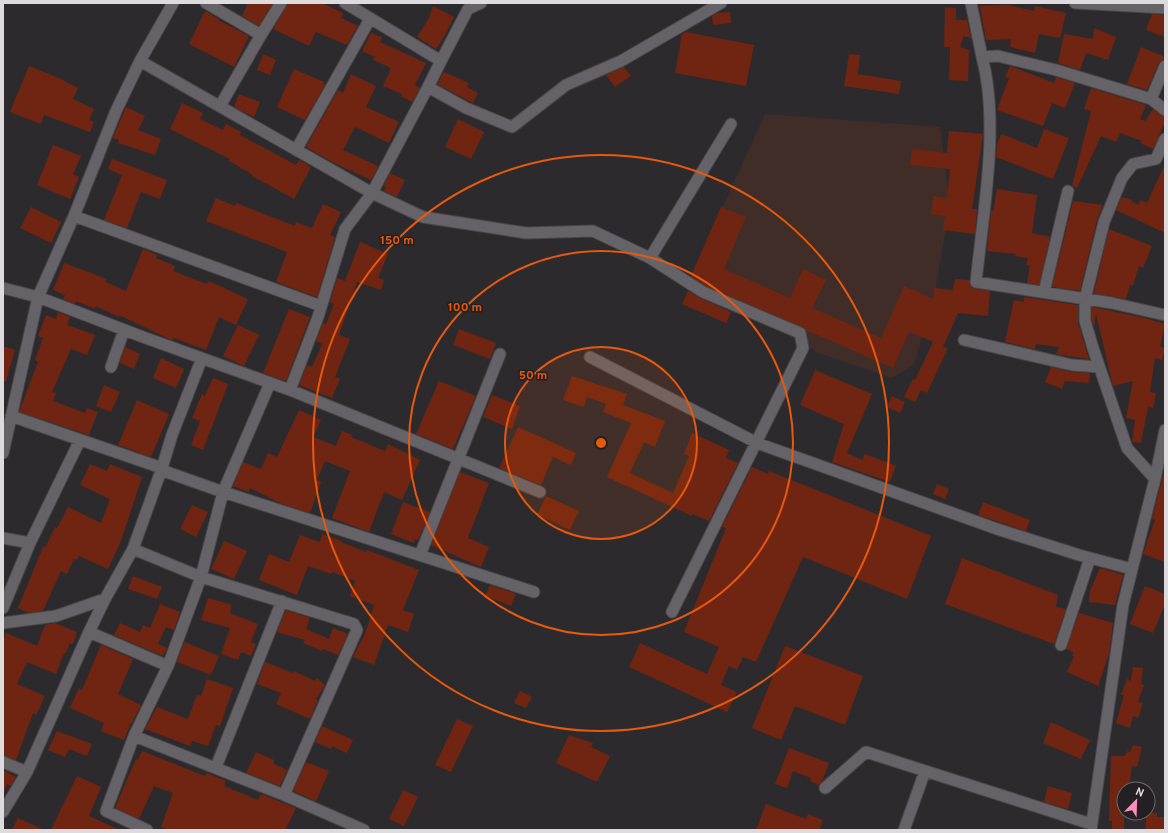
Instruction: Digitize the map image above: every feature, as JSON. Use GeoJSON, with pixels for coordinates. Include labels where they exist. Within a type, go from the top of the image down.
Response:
{"type":"FeatureCollection","features":[{"type":"Feature","properties":{"kind":"street"},"geometry":{"type":"LineString","coordinates":[[3,453],[38,296],[74,216],[116,111],[140,61],[173,3]]}},
{"type":"Feature","properties":{"kind":"street"},"geometry":{"type":"LineString","coordinates":[[206,3],[261,35]]}},
{"type":"Feature","properties":{"kind":"street"},"geometry":{"type":"LineString","coordinates":[[220,106],[280,3]]}},
{"type":"Feature","properties":{"kind":"street"},"geometry":{"type":"LineString","coordinates":[[345,3],[441,61]]}},
{"type":"Feature","properties":{"kind":"street"},"geometry":{"type":"LineString","coordinates":[[290,390],[321,306],[345,229],[372,193],[468,9],[481,3]]}},
{"type":"Feature","properties":{"kind":"street"},"geometry":{"type":"LineString","coordinates":[[428,87],[466,108],[512,127],[566,85],[621,61],[721,3]]}},
{"type":"Feature","properties":{"kind":"street"},"geometry":{"type":"LineString","coordinates":[[971,3],[987,76],[989,96],[989,154],[976,282],[1118,304],[1165,315]]}},
{"type":"Feature","properties":{"kind":"street"},"geometry":{"type":"LineString","coordinates":[[1075,3],[1165,8]]}},
{"type":"Feature","properties":{"kind":"street"},"geometry":{"type":"LineString","coordinates":[[296,150],[370,18]]}},
{"type":"Feature","properties":{"kind":"street"},"geometry":{"type":"LineString","coordinates":[[982,57],[998,56],[1056,70],[1151,99],[1165,110]]}},
{"type":"Feature","properties":{"kind":"street"},"geometry":{"type":"LineString","coordinates":[[140,61],[372,193],[423,217],[526,233],[593,231],[650,258],[703,292],[800,333],[804,348],[672,612]]}},
{"type":"Feature","properties":{"kind":"street"},"geometry":{"type":"LineString","coordinates":[[1151,99],[1165,66]]}},
{"type":"Feature","properties":{"kind":"street"},"geometry":{"type":"LineString","coordinates":[[650,258],[731,124]]}},
{"type":"Feature","properties":{"kind":"street"},"geometry":{"type":"LineString","coordinates":[[1155,479],[1127,448],[1099,367],[1086,321],[1085,299],[1104,222],[1122,178],[1132,164],[1156,159],[1165,139]]}},
{"type":"Feature","properties":{"kind":"street"},"geometry":{"type":"LineString","coordinates":[[1044,292],[1068,191]]}},
{"type":"Feature","properties":{"kind":"street"},"geometry":{"type":"LineString","coordinates":[[74,216],[321,306]]}},
{"type":"Feature","properties":{"kind":"street"},"geometry":{"type":"LineString","coordinates":[[3,288],[38,296],[124,330],[290,390],[540,492]]}},
{"type":"Feature","properties":{"kind":"street"},"geometry":{"type":"LineString","coordinates":[[111,367],[124,330]]}},
{"type":"Feature","properties":{"kind":"street"},"geometry":{"type":"LineString","coordinates":[[964,340],[1072,365],[1099,367]]}},
{"type":"Feature","properties":{"kind":"street"},"geometry":{"type":"LineString","coordinates":[[420,555],[500,354]]}},
{"type":"Feature","properties":{"kind":"street"},"geometry":{"type":"LineString","coordinates":[[590,357],[757,443],[997,529],[1090,558],[1132,569]]}},
{"type":"Feature","properties":{"kind":"street"},"geometry":{"type":"LineString","coordinates":[[3,812],[27,772],[89,632],[105,599],[133,549],[162,469],[172,435],[202,358]]}},
{"type":"Feature","properties":{"kind":"street"},"geometry":{"type":"LineString","coordinates":[[148,830],[106,811],[134,736],[168,666],[201,577],[223,492],[270,383]]}},
{"type":"Feature","properties":{"kind":"street"},"geometry":{"type":"LineString","coordinates":[[11,416],[223,492],[534,592]]}},
{"type":"Feature","properties":{"kind":"street"},"geometry":{"type":"LineString","coordinates":[[825,788],[866,752],[1091,827],[1123,606],[1155,479],[1165,430]]}},
{"type":"Feature","properties":{"kind":"street"},"geometry":{"type":"LineString","coordinates":[[3,608],[30,543],[80,440]]}},
{"type":"Feature","properties":{"kind":"street"},"geometry":{"type":"LineString","coordinates":[[3,538],[30,543]]}},
{"type":"Feature","properties":{"kind":"street"},"geometry":{"type":"LineString","coordinates":[[133,549],[201,577],[354,624],[357,630],[284,795]]}},
{"type":"Feature","properties":{"kind":"street"},"geometry":{"type":"LineString","coordinates":[[1061,644],[1090,558]]}},
{"type":"Feature","properties":{"kind":"street"},"geometry":{"type":"LineString","coordinates":[[3,623],[56,616],[105,599]]}},
{"type":"Feature","properties":{"kind":"street"},"geometry":{"type":"LineString","coordinates":[[216,768],[282,601]]}},
{"type":"Feature","properties":{"kind":"street"},"geometry":{"type":"LineString","coordinates":[[89,632],[168,666]]}},
{"type":"Feature","properties":{"kind":"street"},"geometry":{"type":"LineString","coordinates":[[134,736],[284,795],[348,827],[364,830]]}},
{"type":"Feature","properties":{"kind":"street"},"geometry":{"type":"LineString","coordinates":[[3,762],[27,772]]}},
{"type":"Feature","properties":{"kind":"street"},"geometry":{"type":"LineString","coordinates":[[904,830],[925,772]]}},
{"type":"Feature","properties":{"kind":"shaded area"},"geometry":{"type":"Polygon","coordinates":[[[765,114],[940,127],[950,206],[934,296],[914,364],[892,378],[821,354],[690,279],[765,114]]]}},
{"type":"Feature","properties":{"kind":"building"},"geometry":{"type":"Polygon","coordinates":[[[248,3],[273,3],[259,26],[242,16],[248,3]]]}},
{"type":"Feature","properties":{"kind":"building"},"geometry":{"type":"Polygon","coordinates":[[[288,3],[322,3],[343,13],[341,18],[358,26],[347,45],[316,32],[309,46],[273,29],[288,3]]]}},
{"type":"Feature","properties":{"kind":"building"},"geometry":{"type":"Polygon","coordinates":[[[1008,5],[1034,11],[1035,6],[1066,13],[1060,38],[1039,34],[1035,53],[1010,47],[1011,39],[986,40],[980,6],[1008,5]]]}},
{"type":"Feature","properties":{"kind":"building"},"geometry":{"type":"Polygon","coordinates":[[[433,6],[454,17],[436,49],[417,37],[429,18],[433,6]]]}},
{"type":"Feature","properties":{"kind":"building"},"geometry":{"type":"Polygon","coordinates":[[[945,7],[956,8],[956,20],[967,20],[971,38],[964,36],[960,47],[969,50],[968,81],[949,80],[950,47],[944,47],[945,7]]]}},
{"type":"Feature","properties":{"kind":"building"},"geometry":{"type":"Polygon","coordinates":[[[205,11],[219,19],[218,20],[249,36],[234,67],[189,44],[205,11]]]}},
{"type":"Feature","properties":{"kind":"building"},"geometry":{"type":"Polygon","coordinates":[[[730,12],[731,23],[713,25],[712,16],[717,13],[730,12]]]}},
{"type":"Feature","properties":{"kind":"building"},"geometry":{"type":"Polygon","coordinates":[[[1152,14],[1165,15],[1165,37],[1146,30],[1152,14]]]}},
{"type":"Feature","properties":{"kind":"building"},"geometry":{"type":"Polygon","coordinates":[[[1094,28],[1116,37],[1108,60],[1086,53],[1080,70],[1058,63],[1064,34],[1093,39],[1094,28]]]}},
{"type":"Feature","properties":{"kind":"building"},"geometry":{"type":"Polygon","coordinates":[[[686,32],[754,45],[746,86],[675,73],[682,34],[686,32]]]}},
{"type":"Feature","properties":{"kind":"building"},"geometry":{"type":"Polygon","coordinates":[[[371,33],[382,37],[380,42],[426,63],[415,85],[420,88],[412,102],[401,96],[402,94],[383,86],[391,68],[373,60],[375,57],[362,51],[371,33]]]}},
{"type":"Feature","properties":{"kind":"building"},"geometry":{"type":"Polygon","coordinates":[[[1141,47],[1165,57],[1159,63],[1147,90],[1127,84],[1141,47]]]}},
{"type":"Feature","properties":{"kind":"building"},"geometry":{"type":"Polygon","coordinates":[[[263,54],[276,60],[270,75],[257,70],[263,54]]]}},
{"type":"Feature","properties":{"kind":"building"},"geometry":{"type":"Polygon","coordinates":[[[849,54],[860,55],[858,74],[901,81],[899,94],[844,86],[849,54]]]}},
{"type":"Feature","properties":{"kind":"building"},"geometry":{"type":"Polygon","coordinates":[[[29,66],[59,78],[78,88],[73,99],[94,109],[89,120],[94,122],[90,132],[44,115],[41,124],[10,112],[29,66]]]}},
{"type":"Feature","properties":{"kind":"building"},"geometry":{"type":"Polygon","coordinates":[[[1010,66],[1054,83],[1056,77],[1075,83],[1065,108],[1052,103],[1043,126],[997,110],[1009,78],[1005,77],[1010,66]]]}},
{"type":"Feature","properties":{"kind":"building"},"geometry":{"type":"Polygon","coordinates":[[[624,67],[631,76],[615,87],[606,75],[624,67]]]}},
{"type":"Feature","properties":{"kind":"building"},"geometry":{"type":"Polygon","coordinates":[[[294,69],[324,82],[323,84],[325,85],[305,120],[277,107],[294,69]]]}},
{"type":"Feature","properties":{"kind":"building"},"geometry":{"type":"Polygon","coordinates":[[[444,72],[469,83],[467,87],[478,93],[473,103],[437,84],[444,72]]]}},
{"type":"Feature","properties":{"kind":"building"},"geometry":{"type":"Polygon","coordinates":[[[351,74],[376,86],[366,107],[399,122],[389,143],[355,127],[343,150],[378,166],[371,180],[336,164],[306,147],[338,90],[343,93],[351,74]]]}},
{"type":"Feature","properties":{"kind":"building"},"geometry":{"type":"Polygon","coordinates":[[[1091,88],[1146,105],[1140,119],[1145,121],[1153,109],[1165,117],[1165,122],[1153,149],[1140,143],[1142,141],[1120,133],[1116,142],[1101,136],[1077,188],[1072,186],[1091,111],[1084,109],[1091,88]]]}},
{"type":"Feature","properties":{"kind":"building"},"geometry":{"type":"Polygon","coordinates":[[[239,94],[260,102],[254,117],[234,107],[239,94]]]}},
{"type":"Feature","properties":{"kind":"building"},"geometry":{"type":"Polygon","coordinates":[[[182,103],[203,113],[200,119],[223,130],[226,124],[241,132],[240,135],[296,165],[299,160],[311,167],[294,199],[252,176],[253,175],[229,161],[230,159],[170,129],[182,103]]]}},
{"type":"Feature","properties":{"kind":"building"},"geometry":{"type":"Polygon","coordinates":[[[126,107],[145,116],[138,130],[161,139],[155,155],[118,143],[119,140],[113,138],[126,107]]]}},
{"type":"Feature","properties":{"kind":"building"},"geometry":{"type":"Polygon","coordinates":[[[458,119],[484,132],[471,159],[445,147],[458,119]]]}},
{"type":"Feature","properties":{"kind":"building"},"geometry":{"type":"Polygon","coordinates":[[[1044,129],[1069,138],[1053,179],[996,157],[997,145],[1001,134],[1037,148],[1044,129]]]}},
{"type":"Feature","properties":{"kind":"building"},"geometry":{"type":"Polygon","coordinates":[[[949,131],[983,134],[972,209],[977,209],[975,234],[943,230],[945,216],[931,214],[933,196],[947,198],[950,169],[910,165],[912,149],[947,153],[949,131]]]}},
{"type":"Feature","properties":{"kind":"building"},"geometry":{"type":"Polygon","coordinates":[[[53,145],[81,156],[73,174],[79,177],[70,199],[37,185],[53,145]]]}},
{"type":"Feature","properties":{"kind":"building"},"geometry":{"type":"Polygon","coordinates":[[[112,159],[167,180],[160,199],[141,192],[127,228],[104,220],[122,175],[108,169],[112,159]]]}},
{"type":"Feature","properties":{"kind":"building"},"geometry":{"type":"Polygon","coordinates":[[[1165,164],[1165,233],[1116,210],[1122,197],[1132,200],[1131,201],[1138,205],[1141,200],[1147,203],[1165,164]]]}},
{"type":"Feature","properties":{"kind":"building"},"geometry":{"type":"Polygon","coordinates":[[[390,173],[405,180],[397,197],[384,191],[386,187],[384,186],[390,173]]]}},
{"type":"Feature","properties":{"kind":"building"},"geometry":{"type":"Polygon","coordinates":[[[997,189],[1037,195],[1032,233],[1050,237],[1039,285],[1027,283],[1030,266],[1026,265],[1028,258],[1015,256],[1016,254],[987,251],[991,211],[993,211],[997,189]]]}},
{"type":"Feature","properties":{"kind":"building"},"geometry":{"type":"Polygon","coordinates":[[[216,198],[235,206],[236,203],[295,226],[296,222],[312,228],[323,204],[341,212],[330,235],[335,237],[317,297],[276,282],[287,252],[206,221],[216,198]]]}},
{"type":"Feature","properties":{"kind":"building"},"geometry":{"type":"Polygon","coordinates":[[[1073,201],[1103,205],[1097,220],[1080,291],[1052,287],[1073,201]]]}},
{"type":"Feature","properties":{"kind":"building"},"geometry":{"type":"Polygon","coordinates":[[[31,207],[61,222],[51,243],[20,228],[31,207]]]}},
{"type":"Feature","properties":{"kind":"building"},"geometry":{"type":"Polygon","coordinates":[[[721,207],[746,217],[724,269],[790,298],[803,269],[826,280],[812,308],[881,338],[904,286],[933,299],[934,288],[953,290],[955,279],[969,280],[972,288],[990,291],[988,316],[958,313],[943,347],[948,348],[927,393],[921,390],[915,402],[904,397],[913,379],[915,380],[933,342],[909,332],[893,368],[806,330],[803,327],[706,286],[691,276],[721,207]]]}},
{"type":"Feature","properties":{"kind":"building"},"geometry":{"type":"Polygon","coordinates":[[[1109,229],[1152,246],[1143,268],[1139,266],[1133,286],[1130,285],[1126,299],[1094,293],[1109,229]]]}},
{"type":"Feature","properties":{"kind":"building"},"geometry":{"type":"Polygon","coordinates":[[[360,242],[388,254],[378,278],[384,280],[381,290],[357,282],[339,335],[350,339],[335,377],[340,379],[332,398],[299,385],[307,365],[312,367],[322,344],[316,341],[323,323],[326,324],[334,304],[330,302],[337,278],[345,281],[360,242]]]}},
{"type":"Feature","properties":{"kind":"building"},"geometry":{"type":"Polygon","coordinates":[[[143,249],[157,255],[156,258],[175,266],[173,271],[207,284],[209,281],[248,299],[236,325],[219,317],[206,350],[174,338],[171,340],[119,315],[119,317],[96,306],[95,309],[76,301],[75,304],[63,299],[65,295],[53,290],[64,263],[107,279],[105,282],[126,291],[143,249]]]}},
{"type":"Feature","properties":{"kind":"building"},"geometry":{"type":"Polygon","coordinates":[[[688,291],[731,312],[726,323],[682,304],[688,291]]]}},
{"type":"Feature","properties":{"kind":"building"},"geometry":{"type":"Polygon","coordinates":[[[1024,297],[1078,305],[1078,323],[1089,359],[1056,354],[1059,347],[1036,344],[1035,349],[1005,342],[1014,300],[1024,302],[1024,297]]]}},
{"type":"Feature","properties":{"kind":"building"},"geometry":{"type":"Polygon","coordinates":[[[1092,307],[1145,318],[1165,324],[1160,346],[1165,349],[1162,360],[1155,358],[1150,392],[1156,393],[1153,408],[1148,407],[1141,443],[1132,442],[1135,420],[1126,418],[1133,381],[1113,386],[1096,314],[1094,328],[1092,320],[1092,307]]]}},
{"type":"Feature","properties":{"kind":"building"},"geometry":{"type":"Polygon","coordinates":[[[289,309],[310,317],[286,381],[263,373],[289,309]]]}},
{"type":"Feature","properties":{"kind":"building"},"geometry":{"type":"Polygon","coordinates":[[[58,312],[70,317],[67,325],[95,335],[87,355],[71,349],[52,392],[56,393],[53,401],[85,413],[87,408],[98,412],[89,435],[19,412],[38,362],[35,360],[43,338],[38,336],[46,315],[56,319],[58,312]]]}},
{"type":"Feature","properties":{"kind":"building"},"geometry":{"type":"Polygon","coordinates":[[[238,325],[259,335],[244,366],[223,356],[238,325]]]}},
{"type":"Feature","properties":{"kind":"building"},"geometry":{"type":"Polygon","coordinates":[[[459,329],[496,343],[490,359],[453,345],[459,329]]]}},
{"type":"Feature","properties":{"kind":"building"},"geometry":{"type":"Polygon","coordinates":[[[3,346],[15,350],[6,381],[3,381],[3,346]]]}},
{"type":"Feature","properties":{"kind":"building"},"geometry":{"type":"Polygon","coordinates":[[[125,347],[140,354],[134,369],[120,363],[125,347]]]}},
{"type":"Feature","properties":{"kind":"building"},"geometry":{"type":"Polygon","coordinates":[[[161,358],[184,369],[176,388],[153,378],[161,358]]]}},
{"type":"Feature","properties":{"kind":"building"},"geometry":{"type":"Polygon","coordinates":[[[1051,367],[1071,372],[1090,373],[1089,383],[1065,381],[1062,389],[1045,382],[1051,367]]]}},
{"type":"Feature","properties":{"kind":"building"},"geometry":{"type":"Polygon","coordinates":[[[815,370],[872,394],[847,453],[862,460],[865,454],[896,466],[890,482],[832,462],[844,424],[800,405],[815,370]]]}},
{"type":"Feature","properties":{"kind":"building"},"geometry":{"type":"Polygon","coordinates":[[[572,376],[627,394],[623,405],[665,421],[655,447],[644,442],[630,473],[673,493],[689,456],[684,454],[692,433],[729,450],[726,458],[738,463],[709,521],[692,514],[692,516],[607,477],[631,423],[603,412],[606,404],[587,397],[584,407],[563,400],[572,376]]]}},
{"type":"Feature","properties":{"kind":"building"},"geometry":{"type":"Polygon","coordinates":[[[213,378],[228,384],[203,450],[191,445],[200,421],[192,418],[202,394],[205,396],[213,378]]]}},
{"type":"Feature","properties":{"kind":"building"},"geometry":{"type":"Polygon","coordinates":[[[439,381],[476,396],[453,449],[416,434],[439,381]]]}},
{"type":"Feature","properties":{"kind":"building"},"geometry":{"type":"Polygon","coordinates":[[[104,385],[120,392],[111,412],[96,406],[104,385]]]}},
{"type":"Feature","properties":{"kind":"building"},"geometry":{"type":"Polygon","coordinates":[[[492,395],[520,406],[512,429],[483,417],[492,395]]]}},
{"type":"Feature","properties":{"kind":"building"},"geometry":{"type":"Polygon","coordinates":[[[892,396],[905,402],[900,413],[887,407],[892,396]]]}},
{"type":"Feature","properties":{"kind":"building"},"geometry":{"type":"Polygon","coordinates":[[[137,400],[169,414],[151,457],[118,445],[137,400]]]}},
{"type":"Feature","properties":{"kind":"building"},"geometry":{"type":"Polygon","coordinates":[[[299,410],[321,420],[313,437],[336,446],[342,431],[352,435],[351,437],[385,451],[388,444],[420,460],[402,500],[384,492],[369,532],[332,518],[350,471],[325,461],[317,480],[321,482],[310,513],[282,504],[250,488],[249,492],[233,486],[243,462],[261,469],[268,453],[277,457],[299,410]]]}},
{"type":"Feature","properties":{"kind":"building"},"geometry":{"type":"Polygon","coordinates":[[[518,427],[576,453],[571,465],[553,457],[541,485],[499,468],[518,427]]]}},
{"type":"Feature","properties":{"kind":"building"},"geometry":{"type":"Polygon","coordinates":[[[90,464],[107,471],[110,464],[142,477],[121,541],[108,569],[79,556],[77,560],[74,559],[67,574],[61,571],[43,611],[29,613],[18,608],[43,547],[45,548],[55,527],[57,528],[68,507],[101,523],[110,499],[80,485],[90,464]]]}},
{"type":"Feature","properties":{"kind":"building"},"geometry":{"type":"Polygon","coordinates":[[[752,467],[768,474],[769,471],[931,536],[907,599],[803,557],[756,662],[743,657],[737,670],[729,666],[721,685],[737,692],[727,712],[629,667],[640,643],[707,674],[719,647],[684,632],[726,528],[722,527],[752,467]]]}},
{"type":"Feature","properties":{"kind":"building"},"geometry":{"type":"Polygon","coordinates":[[[460,472],[489,483],[468,538],[489,547],[481,567],[431,545],[460,472]]]}},
{"type":"Feature","properties":{"kind":"building"},"geometry":{"type":"Polygon","coordinates":[[[1164,472],[1165,562],[1143,554],[1155,520],[1152,519],[1164,472]]]}},
{"type":"Feature","properties":{"kind":"building"},"geometry":{"type":"Polygon","coordinates":[[[937,484],[949,489],[945,499],[933,494],[937,484]]]}},
{"type":"Feature","properties":{"kind":"building"},"geometry":{"type":"Polygon","coordinates":[[[546,496],[579,511],[570,530],[537,515],[546,496]]]}},
{"type":"Feature","properties":{"kind":"building"},"geometry":{"type":"Polygon","coordinates":[[[403,502],[430,512],[418,540],[415,539],[414,543],[391,534],[403,502]]]}},
{"type":"Feature","properties":{"kind":"building"},"geometry":{"type":"Polygon","coordinates":[[[983,502],[1030,520],[1026,531],[978,515],[983,502]]]}},
{"type":"Feature","properties":{"kind":"building"},"geometry":{"type":"Polygon","coordinates":[[[192,505],[208,512],[196,537],[180,529],[192,505]]]}},
{"type":"Feature","properties":{"kind":"building"},"geometry":{"type":"Polygon","coordinates":[[[322,534],[366,552],[367,550],[419,570],[403,610],[414,614],[408,632],[388,625],[374,665],[353,657],[365,634],[374,605],[350,596],[355,581],[332,572],[331,574],[308,566],[297,595],[259,580],[269,554],[289,562],[300,535],[320,542],[322,534]]]}},
{"type":"Feature","properties":{"kind":"building"},"geometry":{"type":"Polygon","coordinates":[[[224,541],[247,551],[234,579],[211,569],[224,541]]]}},
{"type":"Feature","properties":{"kind":"building"},"geometry":{"type":"Polygon","coordinates":[[[962,558],[1058,595],[1056,607],[1066,609],[1054,644],[945,604],[962,558]]]}},
{"type":"Feature","properties":{"kind":"building"},"geometry":{"type":"Polygon","coordinates":[[[1100,568],[1123,575],[1115,605],[1089,602],[1090,591],[1100,568]]]}},
{"type":"Feature","properties":{"kind":"building"},"geometry":{"type":"Polygon","coordinates":[[[133,576],[162,587],[157,599],[128,589],[133,576]]]}},
{"type":"Feature","properties":{"kind":"building"},"geometry":{"type":"Polygon","coordinates":[[[490,585],[516,594],[511,606],[485,596],[490,585]]]}},
{"type":"Feature","properties":{"kind":"building"},"geometry":{"type":"Polygon","coordinates":[[[1145,586],[1165,594],[1165,604],[1153,633],[1130,624],[1145,586]]]}},
{"type":"Feature","properties":{"kind":"building"},"geometry":{"type":"Polygon","coordinates":[[[208,598],[232,605],[230,613],[258,624],[251,642],[256,644],[251,656],[241,652],[238,660],[221,654],[230,628],[201,620],[208,598]]]}},
{"type":"Feature","properties":{"kind":"building"},"geometry":{"type":"Polygon","coordinates":[[[160,604],[180,612],[174,630],[166,627],[158,644],[167,648],[163,656],[114,635],[120,623],[140,632],[143,625],[150,628],[160,604]]]}},
{"type":"Feature","properties":{"kind":"building"},"geometry":{"type":"Polygon","coordinates":[[[286,610],[310,618],[306,629],[329,639],[333,628],[348,634],[338,655],[323,649],[322,651],[303,643],[305,640],[277,632],[286,610]]]}},
{"type":"Feature","properties":{"kind":"building"},"geometry":{"type":"Polygon","coordinates":[[[1079,613],[1113,623],[1109,654],[1098,686],[1067,672],[1074,656],[1072,656],[1073,652],[1066,649],[1079,613]]]}},
{"type":"Feature","properties":{"kind":"building"},"geometry":{"type":"Polygon","coordinates":[[[55,623],[77,632],[73,644],[70,643],[66,653],[64,653],[56,674],[27,662],[17,684],[45,696],[36,715],[33,713],[16,760],[3,755],[3,641],[6,633],[37,646],[45,625],[55,623]]]}},
{"type":"Feature","properties":{"kind":"building"},"geometry":{"type":"Polygon","coordinates":[[[184,642],[219,656],[211,675],[177,662],[184,642]]]}},
{"type":"Feature","properties":{"kind":"building"},"geometry":{"type":"Polygon","coordinates":[[[101,645],[133,659],[118,694],[141,705],[124,740],[101,731],[104,723],[70,708],[79,688],[82,690],[101,645]]]}},
{"type":"Feature","properties":{"kind":"building"},"geometry":{"type":"Polygon","coordinates":[[[785,646],[863,676],[845,725],[795,706],[781,740],[752,728],[785,646]]]}},
{"type":"Feature","properties":{"kind":"building"},"geometry":{"type":"Polygon","coordinates":[[[265,662],[293,673],[294,671],[315,681],[317,678],[325,685],[316,699],[318,700],[310,719],[276,704],[281,693],[257,684],[265,662]]]}},
{"type":"Feature","properties":{"kind":"building"},"geometry":{"type":"Polygon","coordinates":[[[1133,667],[1143,668],[1141,684],[1144,685],[1138,702],[1143,703],[1138,718],[1133,716],[1130,728],[1116,723],[1124,695],[1121,695],[1127,679],[1131,681],[1133,667]]]}},
{"type":"Feature","properties":{"kind":"building"},"geometry":{"type":"Polygon","coordinates":[[[207,679],[233,688],[220,726],[216,725],[208,746],[192,741],[190,746],[145,729],[157,707],[188,719],[197,695],[201,696],[207,679]]]}},
{"type":"Feature","properties":{"kind":"building"},"geometry":{"type":"Polygon","coordinates":[[[520,691],[532,697],[526,708],[514,703],[520,691]]]}},
{"type":"Feature","properties":{"kind":"building"},"geometry":{"type":"Polygon","coordinates":[[[457,719],[473,726],[451,772],[435,765],[457,719]]]}},
{"type":"Feature","properties":{"kind":"building"},"geometry":{"type":"Polygon","coordinates":[[[1051,722],[1090,740],[1081,759],[1043,743],[1051,722]]]}},
{"type":"Feature","properties":{"kind":"building"},"geometry":{"type":"Polygon","coordinates":[[[322,726],[353,740],[347,753],[332,746],[331,749],[315,742],[322,726]]]}},
{"type":"Feature","properties":{"kind":"building"},"geometry":{"type":"Polygon","coordinates":[[[57,731],[92,744],[87,756],[69,749],[65,757],[48,750],[57,731]]]}},
{"type":"Feature","properties":{"kind":"building"},"geometry":{"type":"Polygon","coordinates":[[[569,735],[593,743],[591,747],[610,756],[597,782],[556,763],[569,735]]]}},
{"type":"Feature","properties":{"kind":"building"},"geometry":{"type":"Polygon","coordinates":[[[1133,745],[1142,747],[1137,767],[1132,766],[1130,781],[1116,781],[1116,821],[1124,821],[1124,830],[1112,830],[1112,821],[1109,821],[1111,756],[1125,756],[1127,751],[1130,752],[1133,745]]]}},
{"type":"Feature","properties":{"kind":"building"},"geometry":{"type":"Polygon","coordinates":[[[789,748],[829,763],[819,785],[810,781],[811,778],[793,771],[787,788],[775,784],[789,748]]]}},
{"type":"Feature","properties":{"kind":"building"},"geometry":{"type":"Polygon","coordinates":[[[142,751],[205,776],[206,773],[226,781],[224,786],[258,800],[261,794],[296,808],[285,830],[169,830],[161,827],[173,793],[154,786],[139,819],[115,808],[136,759],[138,760],[142,751]]]}},
{"type":"Feature","properties":{"kind":"building"},"geometry":{"type":"Polygon","coordinates":[[[256,752],[274,760],[274,764],[287,770],[280,786],[246,773],[256,752]]]}},
{"type":"Feature","properties":{"kind":"building"},"geometry":{"type":"Polygon","coordinates":[[[306,762],[329,771],[316,801],[293,791],[306,762]]]}},
{"type":"Feature","properties":{"kind":"building"},"geometry":{"type":"Polygon","coordinates":[[[3,770],[16,777],[11,786],[7,784],[4,792],[3,770]]]}},
{"type":"Feature","properties":{"kind":"building"},"geometry":{"type":"Polygon","coordinates":[[[77,776],[101,787],[89,816],[119,830],[51,830],[77,776]]]}},
{"type":"Feature","properties":{"kind":"building"},"geometry":{"type":"Polygon","coordinates":[[[1048,786],[1072,793],[1068,809],[1044,802],[1048,786]]]}},
{"type":"Feature","properties":{"kind":"building"},"geometry":{"type":"Polygon","coordinates":[[[403,790],[418,797],[404,826],[389,819],[403,790]]]}},
{"type":"Feature","properties":{"kind":"building"},"geometry":{"type":"Polygon","coordinates":[[[766,804],[806,819],[808,814],[823,820],[819,830],[756,830],[766,804]]]}},
{"type":"Feature","properties":{"kind":"building"},"geometry":{"type":"Polygon","coordinates":[[[1156,813],[1157,817],[1165,817],[1165,830],[1146,830],[1146,821],[1156,821],[1156,813]]]}},
{"type":"Feature","properties":{"kind":"building"},"geometry":{"type":"Polygon","coordinates":[[[18,818],[44,830],[12,830],[18,818]]]}}]}
